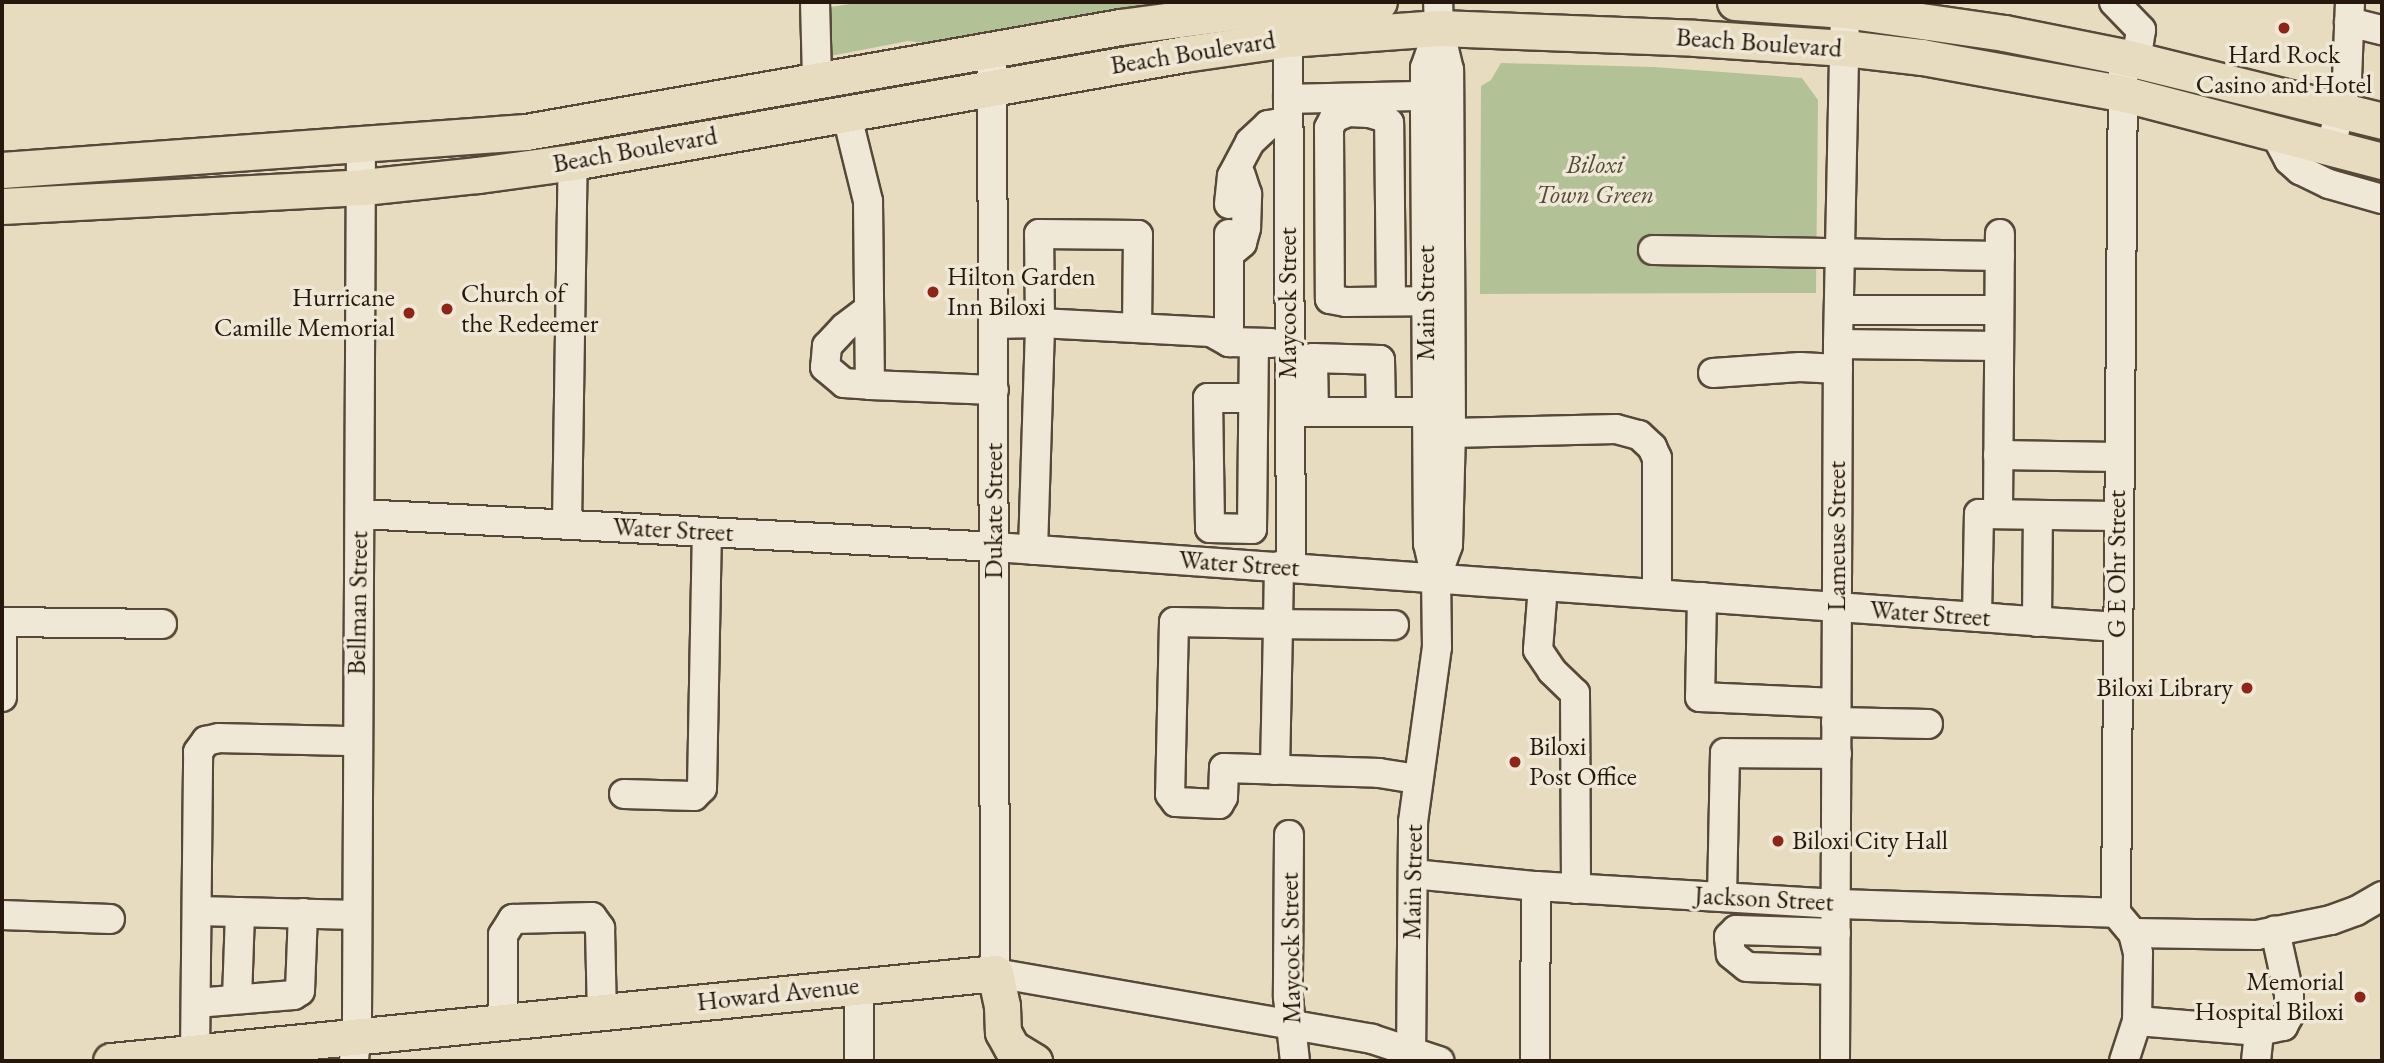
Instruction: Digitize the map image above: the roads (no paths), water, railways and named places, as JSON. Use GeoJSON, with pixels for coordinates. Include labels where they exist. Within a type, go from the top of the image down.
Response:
{"type":"FeatureCollection","features":[{"type":"Feature","properties":{"kind":"main road","name":"Beach Boulevard"},"geometry":{"type":"LineString","coordinates":[[2,170],[526,132],[992,48],[1188,16],[1379,2]]}},
{"type":"Feature","properties":{"kind":"main road","name":"Beach Boulevard"},"geometry":{"type":"LineString","coordinates":[[1735,2],[1845,6],[2004,33],[2130,58],[2382,121]]}},
{"type":"Feature","properties":{"kind":"main road","name":"Beach Boulevard"},"geometry":{"type":"LineString","coordinates":[[2,206],[363,187],[573,162],[994,86],[1439,15],[1695,38],[1845,48],[2008,71],[2121,93],[2281,146],[2331,147],[2382,160]]}},
{"type":"Feature","properties":{"kind":"main road","name":"Howard Avenue"},"geometry":{"type":"LineString","coordinates":[[111,1061],[195,1054],[354,1050],[503,1022],[995,973]]}},
{"type":"Feature","properties":{"kind":"main road"},"geometry":{"type":"LineString","coordinates":[[995,973],[992,1037],[1006,1057],[1013,1061]]}},
{"type":"Feature","properties":{"kind":"main road"},"geometry":{"type":"LineString","coordinates":[[995,973],[1002,1006],[1003,1032],[1012,1048],[1034,1061]]}},
{"type":"Feature","properties":{"kind":"street"},"geometry":{"type":"LineString","coordinates":[[815,2],[817,81]]}},
{"type":"Feature","properties":{"kind":"street","name":"G E Ohr Street"},"geometry":{"type":"LineString","coordinates":[[2114,2],[2141,30],[2121,93],[2117,627],[2124,923],[2138,953],[2137,1021],[2124,1061]]}},
{"type":"Feature","properties":{"kind":"street","name":"Lameuse Street"},"geometry":{"type":"LineString","coordinates":[[1835,1061],[1838,356],[1845,6]]}},
{"type":"Feature","properties":{"kind":"street"},"geometry":{"type":"LineString","coordinates":[[2331,147],[2347,80],[2350,12],[2382,30]]}},
{"type":"Feature","properties":{"kind":"street","name":"Main Street"},"geometry":{"type":"LineString","coordinates":[[1436,578],[1448,545],[1451,433],[1438,301],[1425,96],[1425,68],[1439,15]]}},
{"type":"Feature","properties":{"kind":"street","name":"Main Street"},"geometry":{"type":"LineString","coordinates":[[1411,1057],[1413,822],[1435,678],[1436,578],[1428,544],[1426,412],[1438,301],[1449,70],[1439,15]]}},
{"type":"Feature","properties":{"kind":"street","name":"Maycock Street"},"geometry":{"type":"LineString","coordinates":[[1275,770],[1278,624],[1301,412],[1288,344],[1288,38]]}},
{"type":"Feature","properties":{"kind":"street","name":"Dukate Street"},"geometry":{"type":"LineString","coordinates":[[992,48],[995,973]]}},
{"type":"Feature","properties":{"kind":"street"},"geometry":{"type":"LineString","coordinates":[[1229,204],[1236,167],[1258,132],[1288,110],[1334,108],[1425,96]]}},
{"type":"Feature","properties":{"kind":"street"},"geometry":{"type":"LineString","coordinates":[[1330,299],[1329,128],[1334,108]]}},
{"type":"Feature","properties":{"kind":"street"},"geometry":{"type":"LineString","coordinates":[[1334,108],[1369,113],[1383,117],[1389,123],[1391,301]]}},
{"type":"Feature","properties":{"kind":"street"},"geometry":{"type":"LineString","coordinates":[[846,112],[868,201],[870,385]]}},
{"type":"Feature","properties":{"kind":"street","name":"Bellman Street"},"geometry":{"type":"LineString","coordinates":[[354,1050],[363,187],[361,145]]}},
{"type":"Feature","properties":{"kind":"street"},"geometry":{"type":"LineString","coordinates":[[2281,146],[2313,177],[2369,196]]}},
{"type":"Feature","properties":{"kind":"street"},"geometry":{"type":"LineString","coordinates":[[567,524],[573,162]]}},
{"type":"Feature","properties":{"kind":"street"},"geometry":{"type":"LineString","coordinates":[[1210,528],[1252,529],[1253,398],[1241,342],[1229,244],[1242,243],[1246,229],[1245,181],[1236,167]]}},
{"type":"Feature","properties":{"kind":"street"},"geometry":{"type":"LineString","coordinates":[[1033,550],[1040,323],[1039,234],[1138,235],[1137,327]]}},
{"type":"Feature","properties":{"kind":"street"},"geometry":{"type":"LineString","coordinates":[[1653,250],[1839,252],[2000,245],[1998,514]]}},
{"type":"Feature","properties":{"kind":"street"},"geometry":{"type":"LineString","coordinates":[[1287,302],[1330,299],[1438,301]]}},
{"type":"Feature","properties":{"kind":"street"},"geometry":{"type":"LineString","coordinates":[[869,309],[827,346],[825,367],[844,383],[994,390]]}},
{"type":"Feature","properties":{"kind":"street"},"geometry":{"type":"LineString","coordinates":[[1839,310],[1999,310]]}},
{"type":"Feature","properties":{"kind":"street"},"geometry":{"type":"LineString","coordinates":[[993,324],[1040,323],[1211,332],[1241,342],[1288,344]]}},
{"type":"Feature","properties":{"kind":"street"},"geometry":{"type":"LineString","coordinates":[[1713,373],[1800,367],[1838,356],[1999,346]]}},
{"type":"Feature","properties":{"kind":"street"},"geometry":{"type":"LineString","coordinates":[[1381,412],[1380,360],[1314,358],[1301,412],[1381,412],[1426,412]]}},
{"type":"Feature","properties":{"kind":"street"},"geometry":{"type":"LineString","coordinates":[[1209,562],[1208,398],[1253,398]]}},
{"type":"Feature","properties":{"kind":"street"},"geometry":{"type":"LineString","coordinates":[[1451,433],[1616,429],[1639,435],[1652,447],[1657,458],[1657,594]]}},
{"type":"Feature","properties":{"kind":"street"},"geometry":{"type":"LineString","coordinates":[[1998,455],[2118,457]]}},
{"type":"Feature","properties":{"kind":"street","name":"Water Street"},"geometry":{"type":"LineString","coordinates":[[360,514],[995,547],[2117,627]]}},
{"type":"Feature","properties":{"kind":"street"},"geometry":{"type":"LineString","coordinates":[[1977,617],[1979,514],[2118,516]]}},
{"type":"Feature","properties":{"kind":"street"},"geometry":{"type":"LineString","coordinates":[[2037,622],[2038,515]]}},
{"type":"Feature","properties":{"kind":"street"},"geometry":{"type":"LineString","coordinates":[[624,794],[694,796],[702,788],[707,532]]}},
{"type":"Feature","properties":{"kind":"street"},"geometry":{"type":"LineString","coordinates":[[1543,586],[1538,650],[1552,671],[1575,693],[1576,889]]}},
{"type":"Feature","properties":{"kind":"street"},"geometry":{"type":"LineString","coordinates":[[1702,597],[1700,697],[1927,724]]}},
{"type":"Feature","properties":{"kind":"street"},"geometry":{"type":"LineString","coordinates":[[2,697],[2,622],[162,624]]}},
{"type":"Feature","properties":{"kind":"street"},"geometry":{"type":"LineString","coordinates":[[1394,625],[1174,622],[1170,794],[1176,802],[1219,804],[1223,797],[1224,768],[1379,773],[1418,779]]}},
{"type":"Feature","properties":{"kind":"street"},"geometry":{"type":"LineString","coordinates":[[195,1054],[198,752],[206,741],[219,738],[356,741]]}},
{"type":"Feature","properties":{"kind":"street"},"geometry":{"type":"LineString","coordinates":[[1722,897],[1725,753],[1837,754]]}},
{"type":"Feature","properties":{"kind":"street","name":"Maycock Street"},"geometry":{"type":"LineString","coordinates":[[1289,835],[1288,997],[1296,1061]]}},
{"type":"Feature","properties":{"kind":"street","name":"Jackson Street"},"geometry":{"type":"LineString","coordinates":[[1413,874],[1576,889],[2124,923],[2217,935],[2275,931],[2346,916],[2382,896]]}},
{"type":"Feature","properties":{"kind":"street"},"geometry":{"type":"LineString","coordinates":[[1535,1061],[1536,886]]}},
{"type":"Feature","properties":{"kind":"street"},"geometry":{"type":"LineString","coordinates":[[197,911],[357,915]]}},
{"type":"Feature","properties":{"kind":"street"},"geometry":{"type":"LineString","coordinates":[[237,999],[240,912]]}},
{"type":"Feature","properties":{"kind":"street"},"geometry":{"type":"LineString","coordinates":[[196,1003],[294,995],[300,991],[303,913]]}},
{"type":"Feature","properties":{"kind":"street"},"geometry":{"type":"LineString","coordinates":[[2,915],[110,919]]}},
{"type":"Feature","properties":{"kind":"street"},"geometry":{"type":"LineString","coordinates":[[503,1022],[503,935],[513,919],[592,917],[600,928],[602,1013]]}},
{"type":"Feature","properties":{"kind":"street"},"geometry":{"type":"LineString","coordinates":[[1835,970],[1747,967],[1731,954],[1729,937],[1737,930],[1836,933]]}},
{"type":"Feature","properties":{"kind":"street"},"geometry":{"type":"LineString","coordinates":[[2137,1021],[2259,1031],[2283,1026],[2289,1016],[2289,994],[2275,931]]}},
{"type":"Feature","properties":{"kind":"street","name":"Howard Avenue"},"geometry":{"type":"LineString","coordinates":[[995,973],[1292,1024],[1372,1040],[1411,1057],[1438,1061]]}},
{"type":"Feature","properties":{"kind":"street"},"geometry":{"type":"LineString","coordinates":[[859,985],[859,1061]]}},
{"type":"Feature","properties":{"kind":"street"},"geometry":{"type":"LineString","coordinates":[[2256,1061],[2259,1031]]}},
{"type":"Feature","properties":{"kind":"place","name":"Hard Rock Casino and Hotel"},"geometry":{"type":"Point","coordinates":[2284,28]}},
{"type":"Feature","properties":{"kind":"place","name":"Hilton Garden Inn Biloxi"},"geometry":{"type":"Point","coordinates":[933,292]}},
{"type":"Feature","properties":{"kind":"place","name":"Church of the Redeemer"},"geometry":{"type":"Point","coordinates":[447,309]}},
{"type":"Feature","properties":{"kind":"place","name":"Hurricane Camille Memorial"},"geometry":{"type":"Point","coordinates":[409,313]}},
{"type":"Feature","properties":{"kind":"place","name":"Biloxi Library"},"geometry":{"type":"Point","coordinates":[2247,688]}},
{"type":"Feature","properties":{"kind":"place","name":"Biloxi Post Office"},"geometry":{"type":"Point","coordinates":[1515,762]}},
{"type":"Feature","properties":{"kind":"place","name":"Biloxi City Hall"},"geometry":{"type":"Point","coordinates":[1778,841]}},
{"type":"Feature","properties":{"kind":"place","name":"Memorial Hospital Biloxi"},"geometry":{"type":"Point","coordinates":[2360,997]}},
{"type":"Feature","properties":{"kind":"park label","name":"Biloxi Town Green"},"geometry":{"type":"Point","coordinates":[1595,180]}}]}
